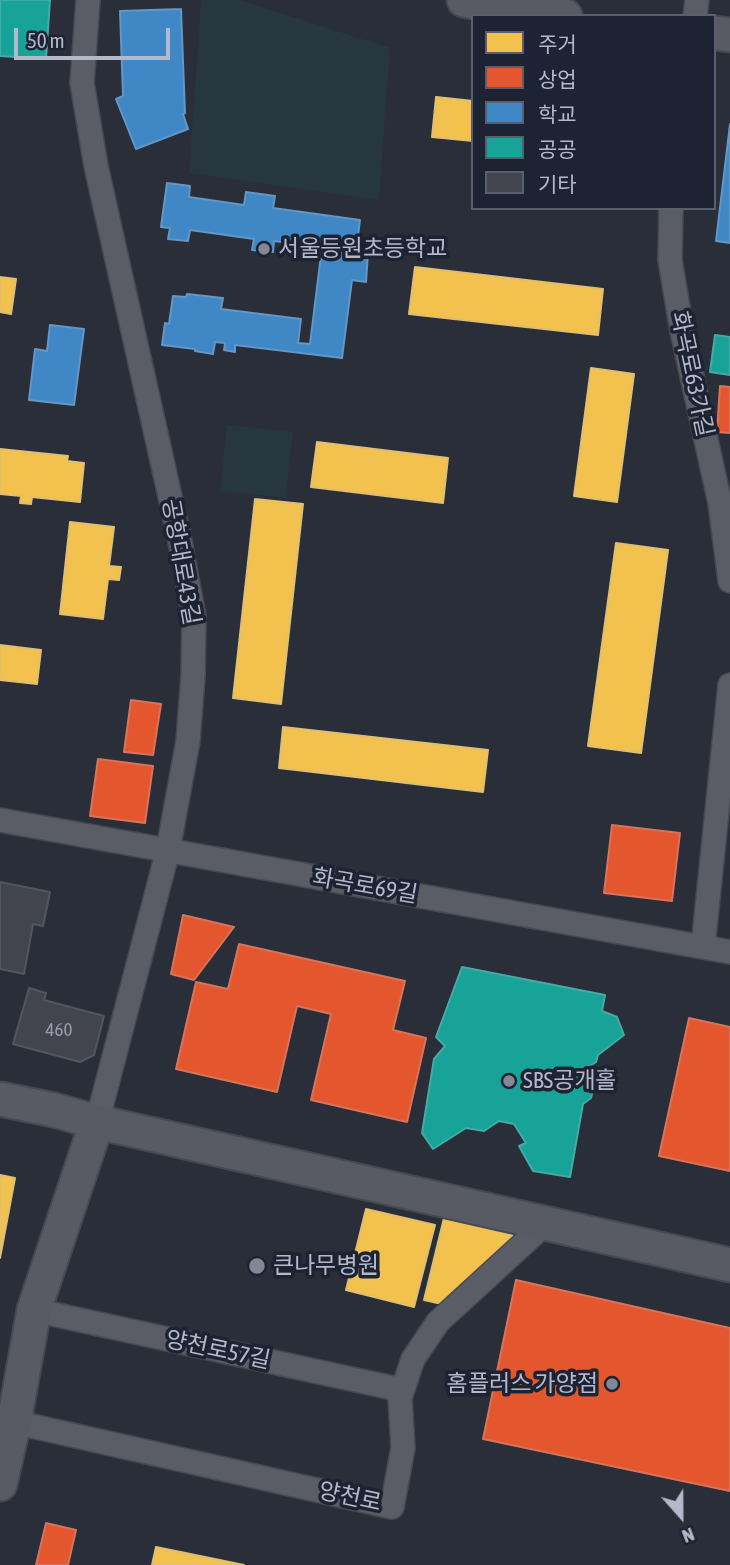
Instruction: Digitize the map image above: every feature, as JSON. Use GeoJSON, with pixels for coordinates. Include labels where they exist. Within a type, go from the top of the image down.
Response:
{"type":"FeatureCollection","features":[{"type":"Feature","properties":{"kind":"main road"},"geometry":{"type":"LineString","coordinates":[[464,0],[550,14]]}},
{"type":"Feature","properties":{"kind":"main road"},"geometry":{"type":"LineString","coordinates":[[0,1098],[730,1265]]}},
{"type":"Feature","properties":{"kind":"main road"},"geometry":{"type":"LineString","coordinates":[[0,1483],[34,1310],[97,1122]]}},
{"type":"Feature","properties":{"kind":"street","name":"공항대로43길"},"geometry":{"type":"LineString","coordinates":[[88,0],[82,83],[96,166],[180,541],[194,618],[188,741],[168,850],[97,1122]]}},
{"type":"Feature","properties":{"kind":"street","name":"화곡로63가길"},"geometry":{"type":"LineString","coordinates":[[671,210],[670,260],[682,331],[720,503],[730,581]]}},
{"type":"Feature","properties":{"kind":"street"},"geometry":{"type":"LineString","coordinates":[[703,947],[730,685]]}},
{"type":"Feature","properties":{"kind":"street","name":"화곡로69길"},"geometry":{"type":"LineString","coordinates":[[0,820],[730,952]]}},
{"type":"Feature","properties":{"kind":"street","name":"양천로"},"geometry":{"type":"LineString","coordinates":[[14,1422],[392,1507],[403,1448],[400,1398],[413,1359],[438,1322],[546,1223]]}},
{"type":"Feature","properties":{"kind":"street","name":"양천로57길"},"geometry":{"type":"LineString","coordinates":[[34,1310],[402,1390]]}},
{"type":"Feature","properties":{"kind":"shaded area"},"geometry":{"type":"Polygon","coordinates":[[[201,0],[240,0],[390,48],[379,200],[189,173],[201,0]]]}},
{"type":"Feature","properties":{"kind":"shaded area"},"geometry":{"type":"Polygon","coordinates":[[[227,425],[293,432],[286,498],[220,491],[227,425]]]}},
{"type":"Feature","properties":{"kind":"building: 주거"},"geometry":{"type":"Polygon","coordinates":[[[436,97],[471,101],[471,141],[432,137],[436,97]]]}},
{"type":"Feature","properties":{"kind":"building: 주거"},"geometry":{"type":"Polygon","coordinates":[[[415,267],[603,289],[598,335],[409,314],[415,267]]]}},
{"type":"Feature","properties":{"kind":"building: 주거"},"geometry":{"type":"Polygon","coordinates":[[[0,277],[16,279],[11,314],[0,312],[0,277]]]}},
{"type":"Feature","properties":{"kind":"building: 주거"},"geometry":{"type":"Polygon","coordinates":[[[591,368],[634,374],[617,502],[574,496],[591,368]]]}},
{"type":"Feature","properties":{"kind":"building: 주거"},"geometry":{"type":"Polygon","coordinates":[[[317,442],[448,458],[443,503],[311,487],[317,442]]]}},
{"type":"Feature","properties":{"kind":"building: 주거"},"geometry":{"type":"Polygon","coordinates":[[[0,449],[68,456],[67,461],[84,463],[80,502],[32,497],[31,504],[20,503],[21,496],[0,494],[0,449]]]}},
{"type":"Feature","properties":{"kind":"building: 주거"},"geometry":{"type":"Polygon","coordinates":[[[255,499],[303,504],[281,704],[233,698],[255,499]]]}},
{"type":"Feature","properties":{"kind":"building: 주거"},"geometry":{"type":"Polygon","coordinates":[[[70,522],[114,527],[109,566],[121,567],[119,580],[108,579],[103,619],[60,614],[70,522]]]}},
{"type":"Feature","properties":{"kind":"building: 주거"},"geometry":{"type":"Polygon","coordinates":[[[616,543],[668,550],[641,753],[588,746],[616,543]]]}},
{"type":"Feature","properties":{"kind":"building: 주거"},"geometry":{"type":"Polygon","coordinates":[[[0,645],[41,650],[37,684],[0,680],[0,645]]]}},
{"type":"Feature","properties":{"kind":"building: 주거"},"geometry":{"type":"Polygon","coordinates":[[[283,727],[488,750],[483,792],[279,768],[283,727]]]}},
{"type":"Feature","properties":{"kind":"building: 주거"},"geometry":{"type":"Polygon","coordinates":[[[0,1175],[15,1178],[0,1258],[0,1175]]]}},
{"type":"Feature","properties":{"kind":"building: 주거"},"geometry":{"type":"Polygon","coordinates":[[[366,1209],[435,1225],[414,1307],[346,1290],[366,1209]]]}},
{"type":"Feature","properties":{"kind":"building: 주거"},"geometry":{"type":"Polygon","coordinates":[[[444,1218],[513,1235],[451,1306],[424,1300],[444,1218]]]}},
{"type":"Feature","properties":{"kind":"building: 주거"},"geometry":{"type":"Polygon","coordinates":[[[156,1547],[244,1565],[152,1565],[156,1547]]]}},
{"type":"Feature","properties":{"kind":"building: 상업"},"geometry":{"type":"Polygon","coordinates":[[[720,386],[730,387],[730,433],[717,432],[720,386]]]}},
{"type":"Feature","properties":{"kind":"building: 상업"},"geometry":{"type":"Polygon","coordinates":[[[131,700],[161,704],[153,755],[124,752],[131,700]]]}},
{"type":"Feature","properties":{"kind":"building: 상업"},"geometry":{"type":"Polygon","coordinates":[[[98,759],[153,766],[145,823],[90,816],[98,759]]]}},
{"type":"Feature","properties":{"kind":"building: 상업"},"geometry":{"type":"Polygon","coordinates":[[[612,825],[680,833],[672,901],[604,893],[612,825]]]}},
{"type":"Feature","properties":{"kind":"building: 상업"},"geometry":{"type":"Polygon","coordinates":[[[183,915],[234,927],[194,980],[171,974],[183,915]]]}},
{"type":"Feature","properties":{"kind":"building: 상업"},"geometry":{"type":"Polygon","coordinates":[[[239,944],[405,981],[393,1030],[426,1038],[407,1122],[311,1100],[331,1014],[297,1006],[277,1092],[176,1069],[196,982],[228,989],[239,944]]]}},
{"type":"Feature","properties":{"kind":"building: 상업"},"geometry":{"type":"Polygon","coordinates":[[[689,1018],[730,1027],[730,1171],[659,1156],[689,1018]]]}},
{"type":"Feature","properties":{"kind":"building: 상업","name":"홈플러스 가양점"},"geometry":{"type":"Polygon","coordinates":[[[516,1280],[730,1328],[730,1491],[483,1439],[516,1280]]]}},
{"type":"Feature","properties":{"kind":"building: 상업"},"geometry":{"type":"Polygon","coordinates":[[[46,1523],[76,1530],[68,1565],[36,1565],[46,1523]]]}},
{"type":"Feature","properties":{"kind":"building: 학교"},"geometry":{"type":"Polygon","coordinates":[[[181,9],[183,114],[188,129],[136,149],[116,99],[123,96],[120,11],[181,9]]]}},
{"type":"Feature","properties":{"kind":"building: 학교"},"geometry":{"type":"Polygon","coordinates":[[[730,124],[730,243],[716,241],[730,124]]]}},
{"type":"Feature","properties":{"kind":"building: 학교"},"geometry":{"type":"Polygon","coordinates":[[[167,183],[190,186],[189,197],[244,205],[246,192],[275,196],[273,208],[360,220],[356,252],[368,253],[366,282],[352,280],[342,358],[235,345],[235,352],[224,350],[225,343],[215,342],[213,354],[162,345],[165,323],[169,324],[173,296],[186,297],[187,294],[223,298],[221,309],[301,319],[298,343],[310,344],[322,247],[274,241],[273,252],[252,250],[254,239],[190,230],[188,241],[168,239],[170,228],[161,227],[167,183]]]}},
{"type":"Feature","properties":{"kind":"building: 학교"},"geometry":{"type":"Polygon","coordinates":[[[50,325],[84,329],[74,405],[29,400],[35,349],[47,351],[50,325]]]}},
{"type":"Feature","properties":{"kind":"building: 공공"},"geometry":{"type":"Polygon","coordinates":[[[0,0],[50,0],[46,59],[0,56],[0,0]]]}},
{"type":"Feature","properties":{"kind":"building: 공공"},"geometry":{"type":"Polygon","coordinates":[[[715,335],[730,337],[730,375],[710,372],[715,335]]]}},
{"type":"Feature","properties":{"kind":"building: 공공","name":"SBS공개홀"},"geometry":{"type":"Polygon","coordinates":[[[462,967],[605,995],[602,1011],[617,1017],[624,1035],[598,1055],[596,1062],[581,1072],[593,1090],[591,1098],[583,1104],[570,1177],[533,1171],[519,1146],[526,1143],[514,1124],[499,1121],[484,1131],[466,1128],[433,1149],[422,1133],[434,1059],[445,1046],[436,1037],[462,967]]]}},
{"type":"Feature","properties":{"kind":"building: 기타"},"geometry":{"type":"Polygon","coordinates":[[[0,882],[50,892],[43,926],[33,924],[24,974],[0,969],[0,882]]]}},
{"type":"Feature","properties":{"kind":"building: 기타"},"geometry":{"type":"Polygon","coordinates":[[[29,988],[46,993],[44,1000],[104,1016],[94,1055],[80,1062],[13,1044],[29,988]]]}},
{"type":"Feature","properties":{"kind":"place","name":"서울등원초등학교"},"geometry":{"type":"Point","coordinates":[264,249]}},
{"type":"Feature","properties":{"kind":"place","name":"SBS공개홀"},"geometry":{"type":"Point","coordinates":[509,1081]}},
{"type":"Feature","properties":{"kind":"place","name":"큰나무병원"},"geometry":{"type":"Point","coordinates":[257,1266]}},
{"type":"Feature","properties":{"kind":"place","name":"홈플러스 가양점"},"geometry":{"type":"Point","coordinates":[612,1384]}}]}
